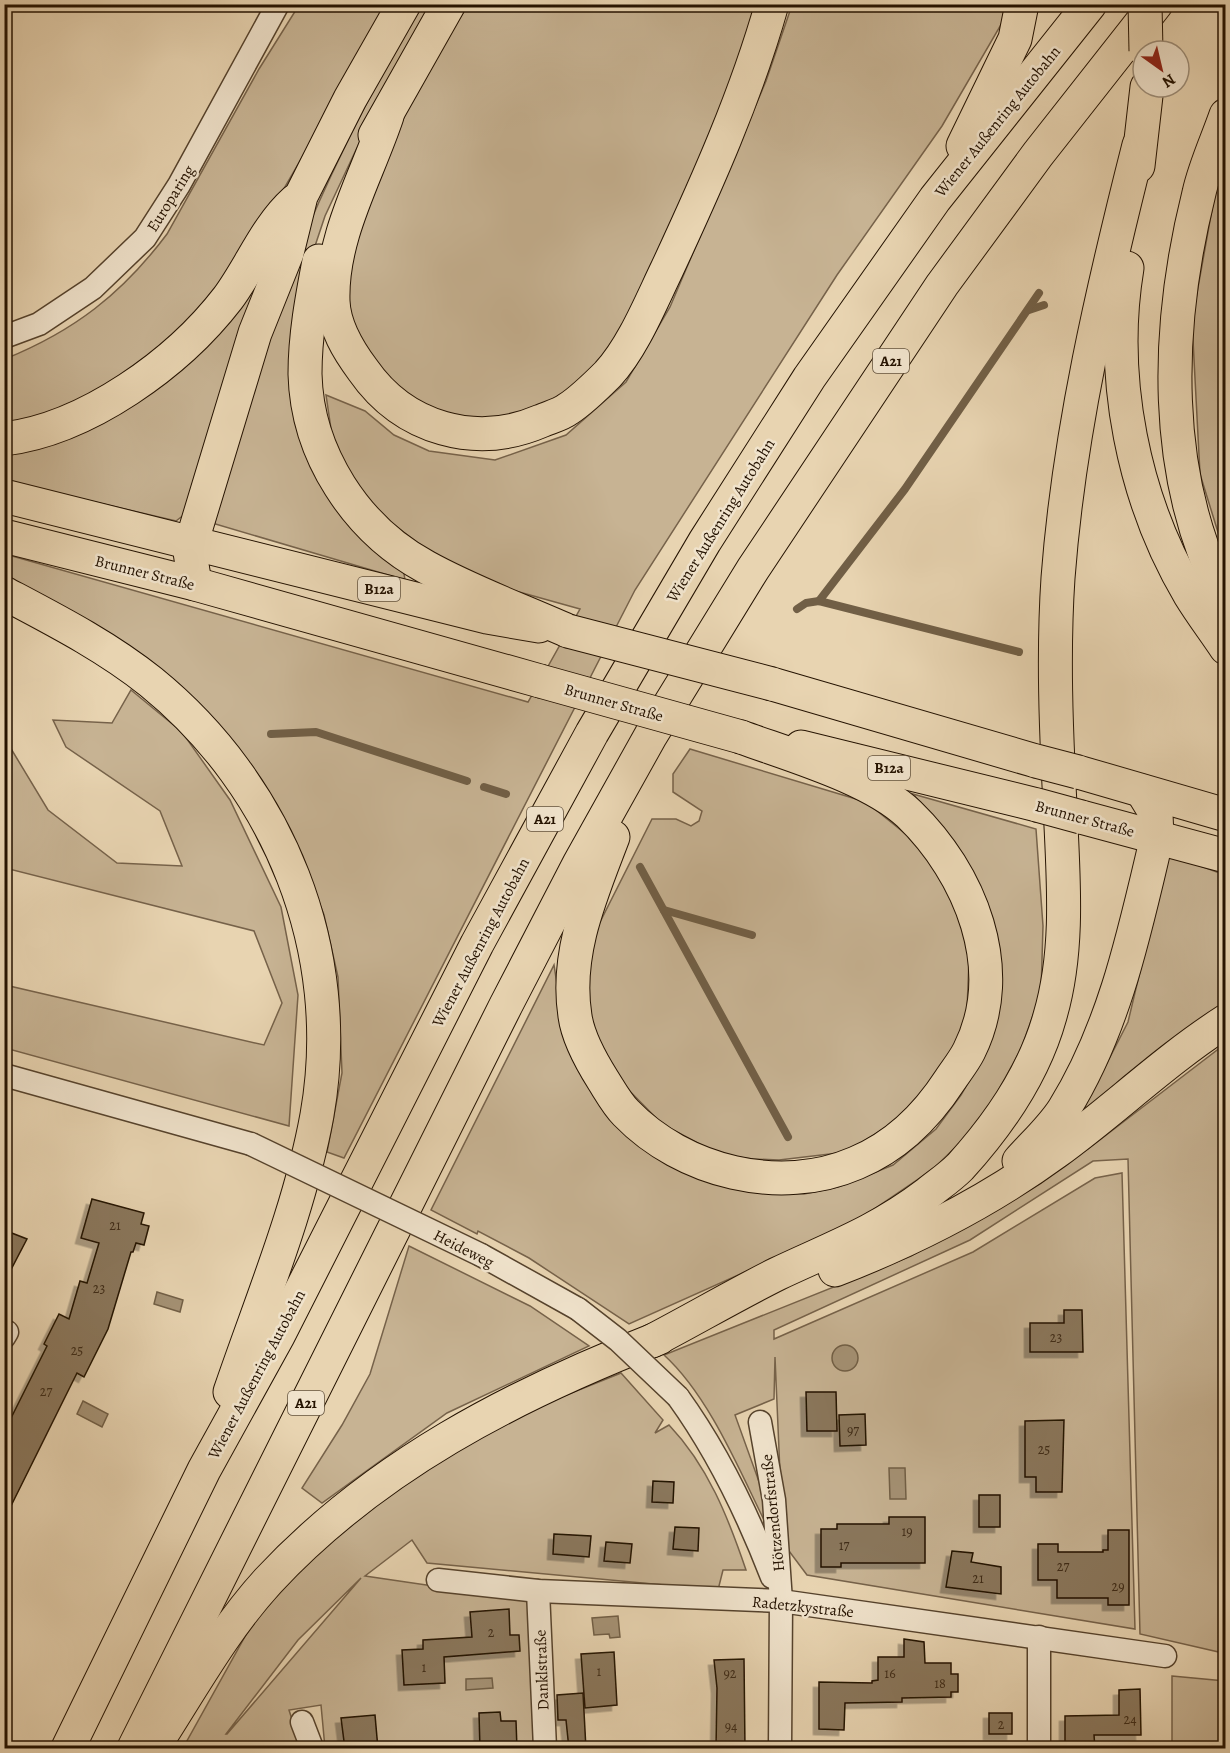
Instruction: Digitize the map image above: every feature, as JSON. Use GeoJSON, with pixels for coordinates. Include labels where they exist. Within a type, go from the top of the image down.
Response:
{"type":"FeatureCollection","features":[{"type":"Feature","properties":{"kind":"main road"},"geometry":{"type":"LineString","coordinates":[[195,584],[190,552],[192,541],[255,333],[287,253],[301,196],[350,99],[404,4]]}},
{"type":"Feature","properties":{"kind":"main road"},"geometry":{"type":"LineString","coordinates":[[449,4],[387,116],[359,158],[321,252],[308,318],[305,376],[315,432],[339,488],[373,529],[425,566],[568,631]]}},
{"type":"Feature","properties":{"kind":"main road"},"geometry":{"type":"LineString","coordinates":[[387,116],[349,215],[336,258],[333,302],[344,343],[374,387],[416,419],[465,435],[518,431],[568,410],[609,373],[642,321],[707,182],[762,39],[772,4]]}},
{"type":"Feature","properties":{"kind":"main road"},"geometry":{"type":"LineString","coordinates":[[935,199],[1015,39],[1022,4]]}},
{"type":"Feature","properties":{"kind":"main road","name":"Wiener Außenring Autobahn"},"geometry":{"type":"LineString","coordinates":[[68,1749],[204,1470],[278,1336],[477,944],[592,733],[705,542],[808,378],[935,199],[1090,4]]}},
{"type":"Feature","properties":{"kind":"main road"},"geometry":{"type":"LineString","coordinates":[[1145,4],[1146,39]]}},
{"type":"Feature","properties":{"kind":"main road","name":"A21"},"geometry":{"type":"LineString","coordinates":[[134,1749],[506,1005],[579,864],[651,735],[753,570],[942,285],[1038,154],[1156,4]]}},
{"type":"Feature","properties":{"kind":"main road"},"geometry":{"type":"LineString","coordinates":[[1145,99],[1139,145],[1135,220],[1125,280],[1120,361],[1131,443],[1155,521],[1189,593],[1226,648]]}},
{"type":"Feature","properties":{"kind":"main road"},"geometry":{"type":"LineString","coordinates":[[1226,115],[1197,203],[1180,285],[1173,362],[1178,437],[1192,513],[1215,581],[1226,601]]}},
{"type":"Feature","properties":{"kind":"main road"},"geometry":{"type":"LineString","coordinates":[[154,1749],[224,1636],[267,1582],[339,1513],[376,1483],[450,1435],[652,1341],[777,1274],[850,1243],[902,1213],[957,1171],[1000,1120],[1031,1069],[1050,1016],[1062,958],[1063,885],[1055,716],[1058,578],[1072,450],[1107,278],[1139,145]]}},
{"type":"Feature","properties":{"kind":"main road"},"geometry":{"type":"LineString","coordinates":[[4,439],[70,420],[123,393],[176,353],[227,298],[283,213],[301,196]]}},
{"type":"Feature","properties":{"kind":"main road","name":"B12a"},"geometry":{"type":"LineString","coordinates":[[4,496],[487,616],[568,631],[772,684],[1226,815]]}},
{"type":"Feature","properties":{"kind":"main road","name":"Brunner Straße"},"geometry":{"type":"LineString","coordinates":[[4,536],[195,584],[741,737],[804,747],[1037,805],[1226,856]]}},
{"type":"Feature","properties":{"kind":"main road"},"geometry":{"type":"LineString","coordinates":[[4,593],[79,632],[151,682],[204,730],[251,791],[288,860],[315,941],[324,1025],[317,1114],[291,1214],[204,1470]]}},
{"type":"Feature","properties":{"kind":"main road"},"geometry":{"type":"LineString","coordinates":[[651,735],[581,923],[572,978],[575,1020],[591,1062],[624,1112],[649,1133],[674,1149],[731,1173],[776,1179],[817,1175],[855,1164],[892,1144],[923,1119],[945,1089],[970,1050],[982,1010],[985,969],[980,929],[965,890],[942,851],[906,812],[864,785],[741,737]]}},
{"type":"Feature","properties":{"kind":"main road"},"geometry":{"type":"LineString","coordinates":[[982,1199],[1043,1136],[1064,1110],[1095,1049],[1125,969],[1157,837],[1156,814],[1142,791]]}},
{"type":"Feature","properties":{"kind":"main road"},"geometry":{"type":"LineString","coordinates":[[652,1341],[894,1247],[982,1199],[1055,1153],[1196,1040],[1226,1021]]}},
{"type":"Feature","properties":{"kind":"street","name":"Europaring"},"geometry":{"type":"LineString","coordinates":[[4,337],[39,324],[93,288],[145,238],[179,185],[278,4]]}},
{"type":"Feature","properties":{"kind":"street","name":"Heideweg"},"geometry":{"type":"LineString","coordinates":[[4,1075],[251,1144],[481,1255],[578,1309],[618,1340],[678,1397],[702,1430],[759,1542],[781,1601]]}},
{"type":"Feature","properties":{"kind":"street"},"geometry":{"type":"LineString","coordinates":[[4,1331],[7,1332],[4,1337]]}},
{"type":"Feature","properties":{"kind":"street","name":"Hötzendorfstraße"},"geometry":{"type":"LineString","coordinates":[[760,1422],[774,1500],[781,1601],[780,1749]]}},
{"type":"Feature","properties":{"kind":"street","name":"Radetzkystraße"},"geometry":{"type":"LineString","coordinates":[[438,1580],[538,1591],[781,1601],[1165,1656]]}},
{"type":"Feature","properties":{"kind":"street","name":"Danklstraße"},"geometry":{"type":"LineString","coordinates":[[538,1591],[545,1749]]}},
{"type":"Feature","properties":{"kind":"street"},"geometry":{"type":"LineString","coordinates":[[1039,1637],[1039,1749]]}},
{"type":"Feature","properties":{"kind":"street"},"geometry":{"type":"LineString","coordinates":[[302,1722],[312,1749]]}},
{"type":"Feature","properties":{"kind":"shaded area"},"geometry":{"type":"Polygon","coordinates":[[[299,5],[385,5],[328,113],[264,223],[225,281],[164,350],[83,402],[5,428],[5,359],[75,323],[114,293],[150,255],[167,234],[259,69],[299,5]]]}},
{"type":"Feature","properties":{"kind":"shaded area"},"geometry":{"type":"Polygon","coordinates":[[[419,5],[433,5],[370,120],[325,216],[311,258],[294,383],[403,568],[405,580],[212,523],[262,349],[296,255],[345,146],[419,5]]]}},
{"type":"Feature","properties":{"kind":"shaded area"},"geometry":{"type":"Polygon","coordinates":[[[468,5],[758,5],[675,221],[620,332],[594,368],[562,400],[535,415],[503,421],[470,421],[440,415],[421,408],[403,397],[379,375],[360,351],[354,341],[345,304],[348,262],[360,216],[378,168],[424,76],[468,5]]]}},
{"type":"Feature","properties":{"kind":"shaded area"},"geometry":{"type":"Polygon","coordinates":[[[792,5],[1009,5],[1002,23],[942,126],[837,275],[635,590],[344,1158],[327,1152],[342,1073],[338,977],[324,915],[293,836],[266,795],[5,586],[5,554],[528,702],[580,609],[512,590],[435,556],[372,508],[334,449],[326,395],[365,411],[394,435],[429,451],[495,460],[566,435],[626,382],[670,307],[766,81],[792,5]]]}},
{"type":"Feature","properties":{"kind":"shaded area"},"geometry":{"type":"Polygon","coordinates":[[[1225,151],[1225,256],[1219,376],[1226,410],[1225,555],[1200,474],[1192,321],[1220,165],[1225,151]]]}},
{"type":"Feature","properties":{"kind":"shaded area"},"geometry":{"type":"Polygon","coordinates":[[[250,283],[257,286],[185,514],[176,521],[5,481],[5,449],[75,430],[250,283]]]}},
{"type":"Feature","properties":{"kind":"shaded area"},"geometry":{"type":"Polygon","coordinates":[[[131,690],[182,732],[230,800],[281,907],[298,995],[289,1126],[5,1048],[5,985],[264,1045],[282,1003],[254,931],[5,868],[4,737],[48,810],[117,863],[182,866],[160,811],[66,747],[53,720],[112,723],[131,690]]]}},
{"type":"Feature","properties":{"kind":"shaded area"},"geometry":{"type":"Polygon","coordinates":[[[690,749],[866,802],[923,848],[964,908],[969,960],[967,1010],[956,1056],[915,1109],[847,1152],[779,1160],[720,1155],[662,1124],[612,1073],[587,1012],[589,944],[652,819],[676,819],[691,826],[699,821],[702,811],[673,792],[673,774],[690,749]]]}},
{"type":"Feature","properties":{"kind":"shaded area"},"geometry":{"type":"Polygon","coordinates":[[[913,794],[1036,829],[1043,926],[1041,993],[1021,1049],[992,1102],[964,1139],[933,1169],[852,1224],[629,1324],[529,1258],[478,1231],[477,1234],[431,1210],[554,965],[566,1043],[602,1106],[755,1190],[804,1194],[838,1187],[893,1165],[936,1129],[961,1095],[985,1053],[948,834],[913,794]]]}},
{"type":"Feature","properties":{"kind":"shaded area"},"geometry":{"type":"Polygon","coordinates":[[[1168,854],[1225,875],[1225,1006],[1088,1110],[1085,1106],[1128,1022],[1168,854]]]}},
{"type":"Feature","properties":{"kind":"shaded area"},"geometry":{"type":"Polygon","coordinates":[[[1225,1044],[1226,1102],[1223,1104],[1223,1653],[1140,1634],[1128,1159],[1093,1161],[970,1240],[774,1330],[774,1339],[973,1252],[1095,1178],[1122,1173],[1135,1629],[807,1575],[783,1543],[775,1357],[774,1399],[735,1415],[767,1504],[764,1520],[733,1455],[708,1411],[695,1390],[664,1355],[911,1256],[1088,1149],[1225,1044]]]}},
{"type":"Feature","properties":{"kind":"shaded area"},"geometry":{"type":"Polygon","coordinates":[[[409,1246],[530,1306],[589,1346],[447,1413],[322,1503],[302,1488],[342,1425],[370,1374],[409,1246]]]}},
{"type":"Feature","properties":{"kind":"shaded area"},"geometry":{"type":"Polygon","coordinates":[[[157,1292],[183,1300],[180,1312],[154,1304],[157,1292]]]}},
{"type":"Feature","properties":{"kind":"shaded area"},"geometry":{"type":"Polygon","coordinates":[[[845,1345],[854,1349],[858,1358],[854,1367],[845,1371],[836,1367],[832,1358],[836,1349],[845,1345]]]}},
{"type":"Feature","properties":{"kind":"shaded area"},"geometry":{"type":"Polygon","coordinates":[[[621,1373],[663,1420],[655,1433],[669,1425],[706,1475],[732,1531],[746,1570],[723,1570],[718,1590],[427,1563],[412,1540],[365,1576],[529,1600],[534,1748],[325,1748],[321,1705],[289,1710],[301,1748],[183,1748],[252,1624],[322,1546],[433,1462],[534,1408],[621,1373]],[[361,1578],[298,1640],[227,1734],[361,1578]]]}},
{"type":"Feature","properties":{"kind":"shaded area"},"geometry":{"type":"Polygon","coordinates":[[[83,1401],[108,1414],[102,1427],[77,1414],[83,1401]]]}},
{"type":"Feature","properties":{"kind":"shaded area"},"geometry":{"type":"Polygon","coordinates":[[[889,1468],[905,1468],[906,1499],[890,1499],[889,1468]]]}},
{"type":"Feature","properties":{"kind":"shaded area"},"geometry":{"type":"Polygon","coordinates":[[[618,1616],[620,1637],[610,1638],[609,1634],[594,1635],[592,1618],[618,1616]]]}},
{"type":"Feature","properties":{"kind":"shaded area"},"geometry":{"type":"Polygon","coordinates":[[[1172,1676],[1225,1681],[1225,1748],[1172,1748],[1172,1676]]]}},
{"type":"Feature","properties":{"kind":"shaded area"},"geometry":{"type":"Polygon","coordinates":[[[492,1678],[493,1688],[466,1690],[466,1679],[492,1678]]]}},
{"type":"Feature","properties":{"kind":"building"},"geometry":{"type":"Polygon","coordinates":[[[92,1199],[144,1213],[141,1224],[149,1226],[144,1245],[136,1243],[131,1252],[108,1329],[84,1377],[77,1373],[4,1520],[4,1415],[11,1418],[47,1346],[44,1344],[59,1314],[69,1319],[80,1281],[87,1283],[99,1243],[81,1238],[92,1199]]]}},
{"type":"Feature","properties":{"kind":"building"},"geometry":{"type":"Polygon","coordinates":[[[4,1230],[27,1239],[4,1283],[4,1230]]]}},
{"type":"Feature","properties":{"kind":"building"},"geometry":{"type":"Polygon","coordinates":[[[1064,1310],[1082,1310],[1083,1352],[1030,1352],[1030,1323],[1064,1323],[1064,1310]]]}},
{"type":"Feature","properties":{"kind":"building"},"geometry":{"type":"Polygon","coordinates":[[[806,1392],[836,1392],[837,1431],[807,1431],[806,1392]]]}},
{"type":"Feature","properties":{"kind":"building"},"geometry":{"type":"Polygon","coordinates":[[[865,1414],[866,1445],[840,1446],[839,1415],[865,1414]]]}},
{"type":"Feature","properties":{"kind":"building"},"geometry":{"type":"Polygon","coordinates":[[[1064,1420],[1062,1492],[1036,1492],[1036,1477],[1025,1477],[1025,1421],[1064,1420]]]}},
{"type":"Feature","properties":{"kind":"building"},"geometry":{"type":"Polygon","coordinates":[[[653,1481],[674,1482],[673,1503],[652,1502],[653,1481]]]}},
{"type":"Feature","properties":{"kind":"building"},"geometry":{"type":"Polygon","coordinates":[[[979,1495],[1000,1495],[1000,1527],[979,1527],[979,1495]]]}},
{"type":"Feature","properties":{"kind":"building"},"geometry":{"type":"Polygon","coordinates":[[[889,1517],[925,1517],[925,1563],[841,1563],[841,1567],[821,1567],[821,1529],[837,1529],[837,1524],[889,1524],[889,1517]]]}},
{"type":"Feature","properties":{"kind":"building"},"geometry":{"type":"Polygon","coordinates":[[[675,1527],[699,1528],[698,1551],[673,1549],[675,1527]]]}},
{"type":"Feature","properties":{"kind":"building"},"geometry":{"type":"Polygon","coordinates":[[[1108,1530],[1129,1530],[1129,1605],[1108,1605],[1108,1598],[1057,1598],[1057,1580],[1038,1580],[1038,1544],[1058,1544],[1058,1552],[1103,1552],[1103,1550],[1108,1550],[1108,1530]]]}},
{"type":"Feature","properties":{"kind":"building"},"geometry":{"type":"Polygon","coordinates":[[[554,1534],[591,1536],[589,1557],[553,1554],[554,1534]]]}},
{"type":"Feature","properties":{"kind":"building"},"geometry":{"type":"Polygon","coordinates":[[[606,1542],[632,1544],[630,1563],[604,1561],[606,1542]]]}},
{"type":"Feature","properties":{"kind":"building"},"geometry":{"type":"Polygon","coordinates":[[[952,1551],[973,1553],[971,1562],[1001,1567],[1001,1594],[946,1587],[952,1551]]]}},
{"type":"Feature","properties":{"kind":"building"},"geometry":{"type":"Polygon","coordinates":[[[509,1609],[510,1635],[519,1635],[520,1651],[444,1657],[445,1683],[404,1685],[402,1650],[423,1649],[423,1640],[472,1637],[470,1612],[509,1609]]]}},
{"type":"Feature","properties":{"kind":"building"},"geometry":{"type":"Polygon","coordinates":[[[904,1639],[924,1642],[925,1663],[951,1663],[951,1674],[958,1674],[958,1692],[951,1692],[951,1697],[902,1698],[902,1702],[845,1703],[844,1730],[819,1729],[819,1682],[872,1683],[878,1680],[878,1657],[904,1657],[904,1639]]]}},
{"type":"Feature","properties":{"kind":"building"},"geometry":{"type":"Polygon","coordinates":[[[614,1652],[617,1705],[585,1708],[581,1654],[614,1652]]]}},
{"type":"Feature","properties":{"kind":"building"},"geometry":{"type":"Polygon","coordinates":[[[744,1659],[745,1748],[716,1748],[717,1688],[714,1660],[744,1659]]]}},
{"type":"Feature","properties":{"kind":"building"},"geometry":{"type":"Polygon","coordinates":[[[1140,1689],[1141,1735],[1094,1735],[1095,1749],[1065,1749],[1065,1716],[1119,1715],[1119,1690],[1140,1689]]]}},
{"type":"Feature","properties":{"kind":"building"},"geometry":{"type":"Polygon","coordinates":[[[583,1693],[586,1749],[569,1749],[566,1720],[558,1720],[557,1695],[583,1693]]]}},
{"type":"Feature","properties":{"kind":"building"},"geometry":{"type":"Polygon","coordinates":[[[500,1712],[501,1721],[516,1721],[517,1749],[480,1749],[479,1713],[500,1712]]]}},
{"type":"Feature","properties":{"kind":"building"},"geometry":{"type":"Polygon","coordinates":[[[989,1713],[1012,1713],[1012,1734],[989,1734],[989,1713]]]}},
{"type":"Feature","properties":{"kind":"building"},"geometry":{"type":"Polygon","coordinates":[[[375,1715],[378,1749],[345,1749],[341,1718],[375,1715]]]}},
{"type":"Feature","properties":{"kind":"waterway"},"geometry":{"type":"LineString","coordinates":[[819,601],[905,489],[1039,293]]}},
{"type":"Feature","properties":{"kind":"waterway"},"geometry":{"type":"LineString","coordinates":[[1029,310],[1044,305]]}},
{"type":"Feature","properties":{"kind":"waterway"},"geometry":{"type":"LineString","coordinates":[[797,609],[806,603],[819,601],[1019,652]]}},
{"type":"Feature","properties":{"kind":"waterway"},"geometry":{"type":"LineString","coordinates":[[271,734],[316,732],[467,781]]}},
{"type":"Feature","properties":{"kind":"waterway"},"geometry":{"type":"LineString","coordinates":[[484,787],[506,794]]}},
{"type":"Feature","properties":{"kind":"waterway"},"geometry":{"type":"LineString","coordinates":[[640,867],[788,1137]]}},
{"type":"Feature","properties":{"kind":"waterway"},"geometry":{"type":"LineString","coordinates":[[664,910],[752,935]]}}]}
